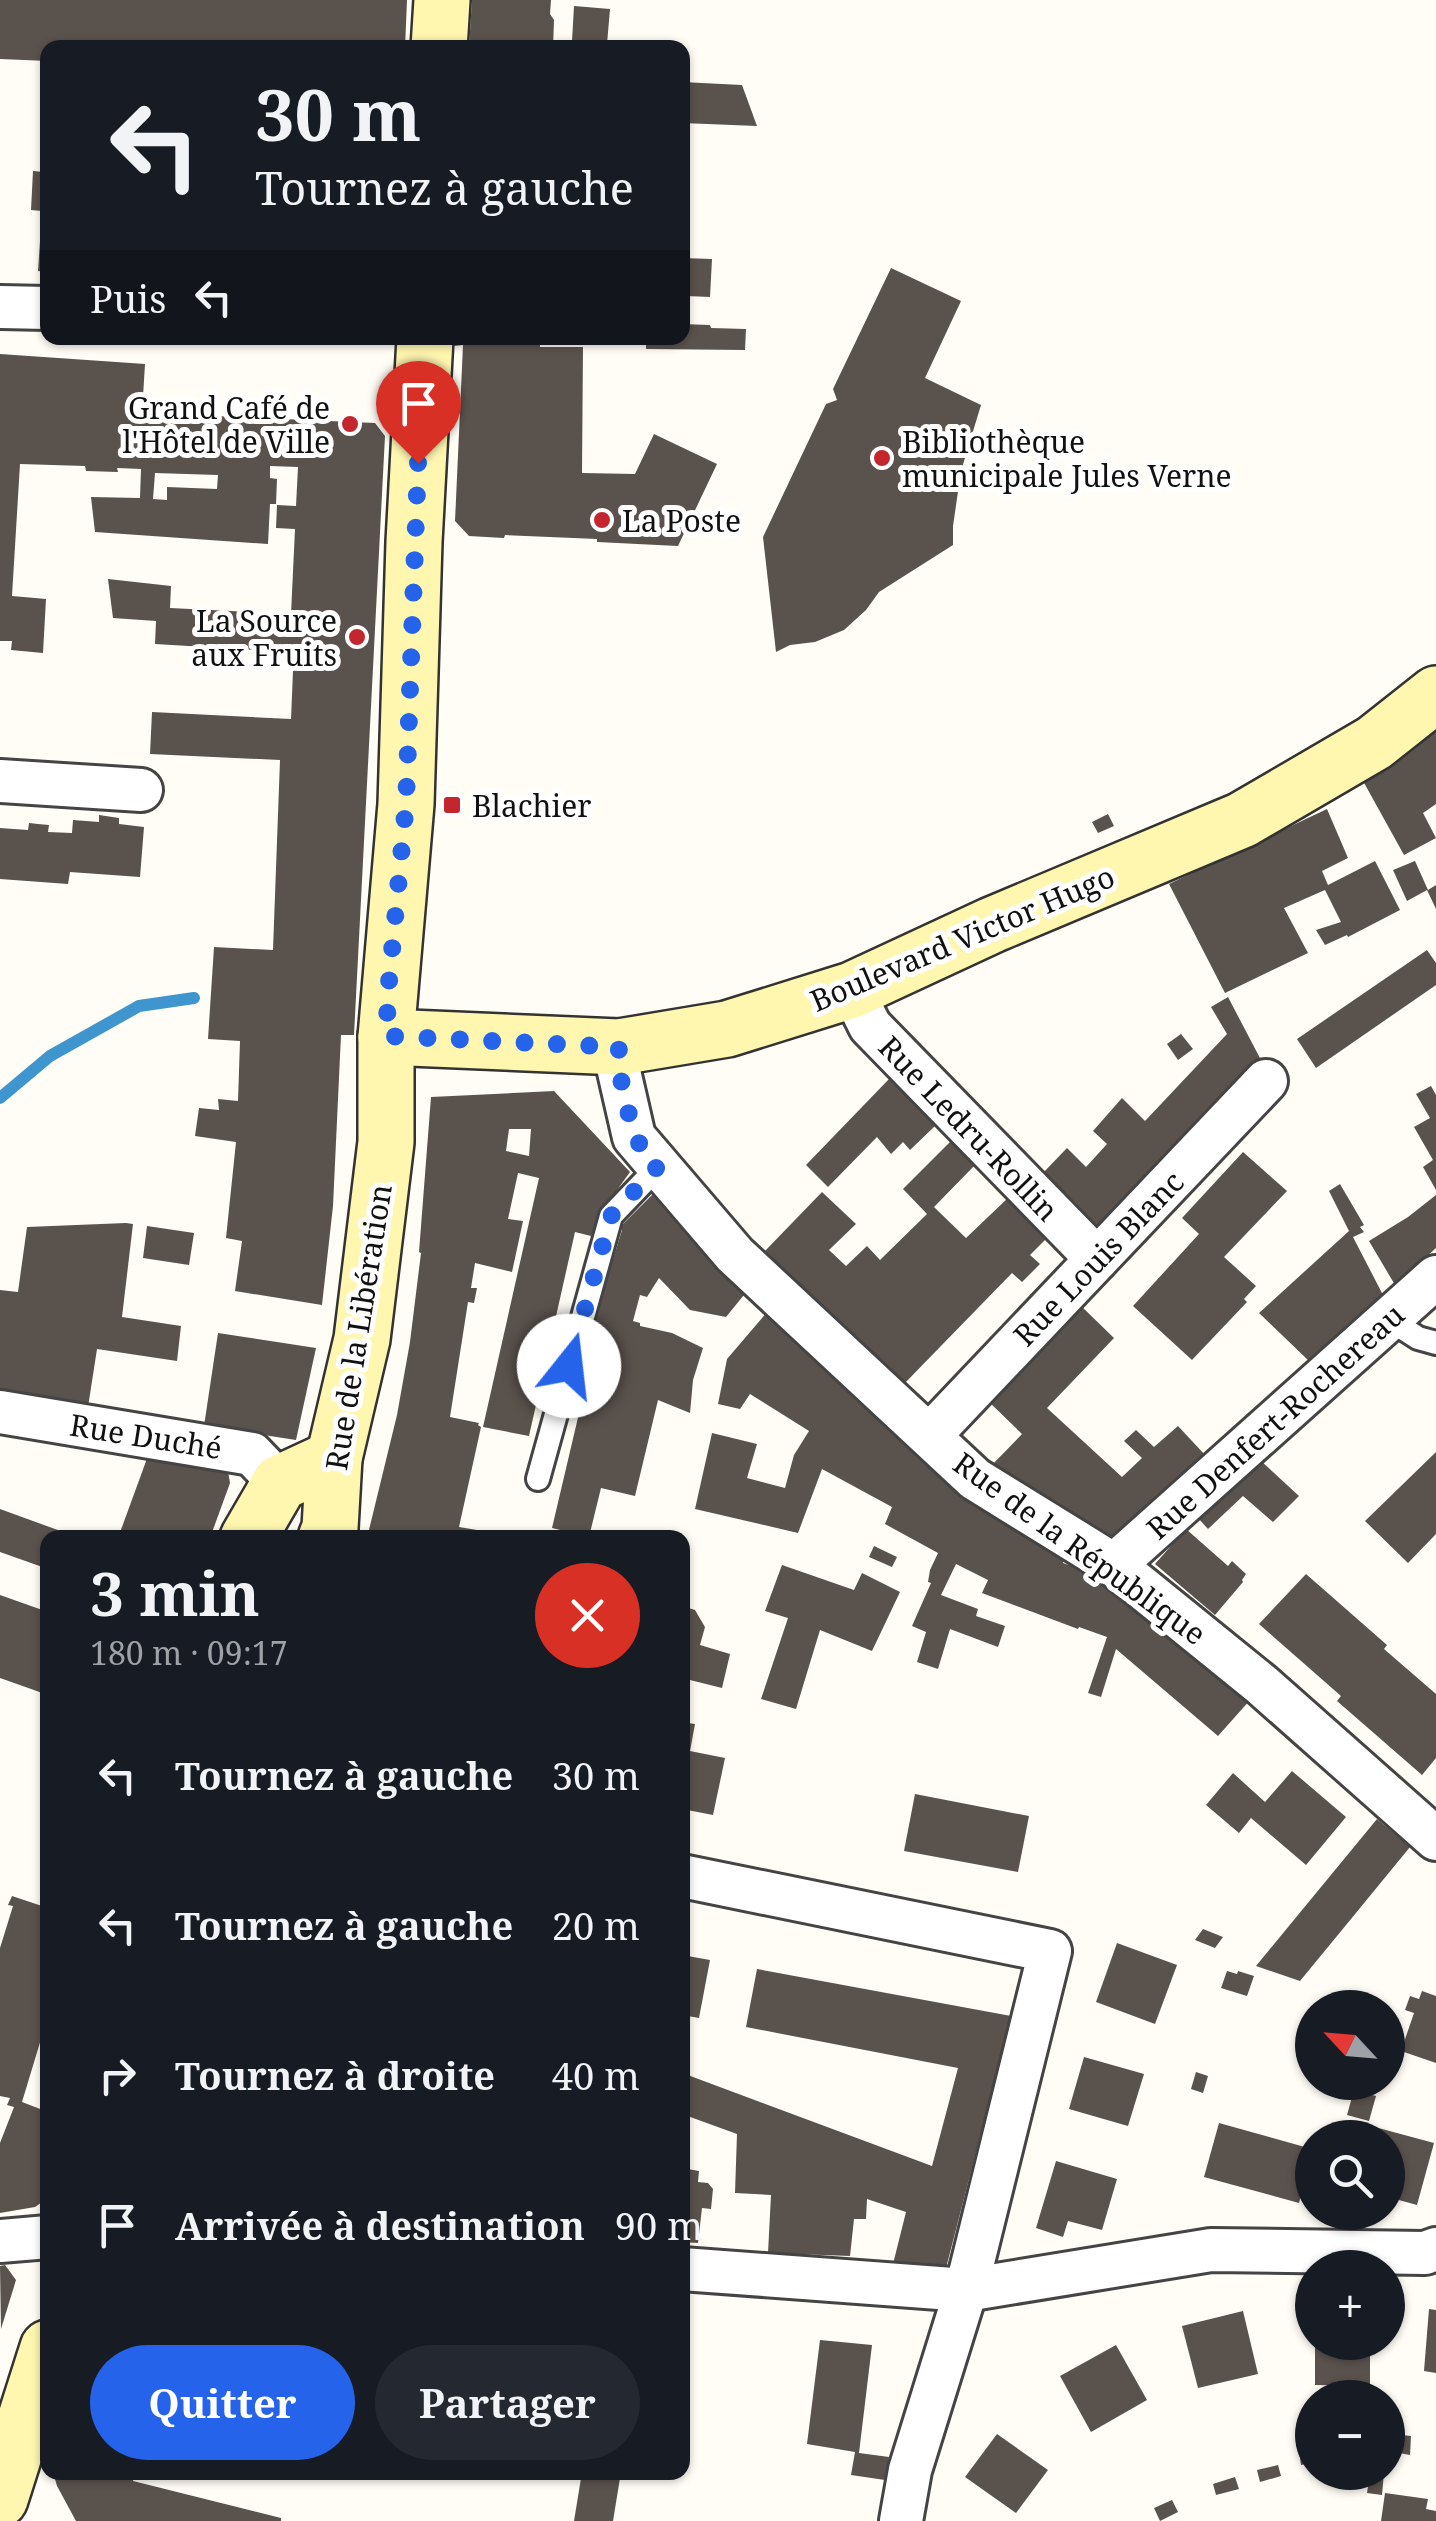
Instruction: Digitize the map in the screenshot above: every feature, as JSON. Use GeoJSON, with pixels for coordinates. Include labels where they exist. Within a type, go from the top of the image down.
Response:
{"type":"FeatureCollection","features":[{"type":"Feature","properties":{"kind":"main road"},"geometry":{"type":"LineString","coordinates":[[440,40],[442,0]]}},
{"type":"Feature","properties":{"kind":"main road","name":"Rue de la Libération"},"geometry":{"type":"LineString","coordinates":[[329,1530],[334,1458],[362,1339],[386,1142],[386,1036],[406,804],[425,345]]}},
{"type":"Feature","properties":{"kind":"main road","name":"Boulevard Victor Hugo"},"geometry":{"type":"LineString","coordinates":[[386,1036],[619,1047],[727,1030],[852,990],[992,925],[1242,820],[1374,743],[1436,694]]}},
{"type":"Feature","properties":{"kind":"main road"},"geometry":{"type":"LineString","coordinates":[[253,1530],[280,1483],[334,1458]]}},
{"type":"Feature","properties":{"kind":"main road"},"geometry":{"type":"LineString","coordinates":[[0,2499],[40,2373]]}},
{"type":"Feature","properties":{"kind":"street"},"geometry":{"type":"LineString","coordinates":[[0,306],[40,308]]}},
{"type":"Feature","properties":{"kind":"street"},"geometry":{"type":"LineString","coordinates":[[0,781],[141,790]]}},
{"type":"Feature","properties":{"kind":"street","name":"Rue Ledru-Rollin"},"geometry":{"type":"LineString","coordinates":[[852,990],[870,1026],[1097,1259]]}},
{"type":"Feature","properties":{"kind":"street","name":"Rue de la République"},"geometry":{"type":"LineString","coordinates":[[619,1047],[618,1066],[634,1137],[735,1255],[976,1479],[1114,1565],[1287,1706],[1436,1840]]}},
{"type":"Feature","properties":{"kind":"street","name":"Rue Louis Blanc"},"geometry":{"type":"LineString","coordinates":[[930,1435],[1266,1080]]}},
{"type":"Feature","properties":{"kind":"street","name":"Rue Denfert-Rochereau"},"geometry":{"type":"LineString","coordinates":[[1114,1565],[1436,1277]]}},
{"type":"Feature","properties":{"kind":"street","name":"Rue Duché"},"geometry":{"type":"LineString","coordinates":[[0,1412],[252,1454],[280,1483]]}},
{"type":"Feature","properties":{"kind":"street"},"geometry":{"type":"LineString","coordinates":[[690,1878],[1050,1951],[966,2290],[910,2470],[901,2521]]}},
{"type":"Feature","properties":{"kind":"street"},"geometry":{"type":"LineString","coordinates":[[0,2241],[40,2238]]}},
{"type":"Feature","properties":{"kind":"street"},"geometry":{"type":"LineString","coordinates":[[690,2269],[966,2290],[1211,2250],[1424,2253],[1436,2249]]}},
{"type":"Feature","properties":{"kind":"lane"},"geometry":{"type":"LineString","coordinates":[[538,1478],[611,1216],[658,1166]]}},
{"type":"Feature","properties":{"kind":"lane"},"geometry":{"type":"LineString","coordinates":[[1390,1320],[1418,1338],[1436,1343]]}},
{"type":"Feature","properties":{"kind":"building"},"geometry":{"type":"Polygon","coordinates":[[[0,0],[407,0],[405,40],[40,40],[40,61],[0,59],[0,0]]]}},
{"type":"Feature","properties":{"kind":"building"},"geometry":{"type":"Polygon","coordinates":[[[472,0],[551,0],[553,40],[470,40],[472,0]]]}},
{"type":"Feature","properties":{"kind":"building"},"geometry":{"type":"Polygon","coordinates":[[[574,6],[610,9],[607,40],[572,40],[574,6]]]}},
{"type":"Feature","properties":{"kind":"building"},"geometry":{"type":"Polygon","coordinates":[[[690,82],[742,85],[757,126],[690,123],[690,82]]]}},
{"type":"Feature","properties":{"kind":"building"},"geometry":{"type":"Polygon","coordinates":[[[33,171],[40,172],[40,211],[31,210],[33,171]]]}},
{"type":"Feature","properties":{"kind":"building"},"geometry":{"type":"Polygon","coordinates":[[[690,258],[712,259],[710,297],[690,296],[690,258]]]}},
{"type":"Feature","properties":{"kind":"building","name":"Bibliothèque municipale Jules Verne"},"geometry":{"type":"Polygon","coordinates":[[[891,268],[961,301],[925,378],[981,405],[961,471],[953,545],[879,592],[844,630],[776,652],[763,537],[826,404],[837,400],[833,389],[891,268]]]}},
{"type":"Feature","properties":{"kind":"building"},"geometry":{"type":"Polygon","coordinates":[[[690,324],[746,329],[745,350],[646,349],[646,345],[690,345],[690,324]]]}},
{"type":"Feature","properties":{"kind":"building"},"geometry":{"type":"Polygon","coordinates":[[[463,345],[583,347],[582,473],[635,474],[654,434],[717,464],[678,546],[597,539],[469,536],[455,521],[463,345]]]}},
{"type":"Feature","properties":{"kind":"building"},"geometry":{"type":"Polygon","coordinates":[[[0,354],[145,364],[142,413],[375,423],[385,436],[354,1035],[341,1035],[333,1206],[322,1305],[235,1291],[242,1241],[226,1238],[236,1142],[195,1136],[199,1108],[219,1110],[218,1099],[238,1101],[240,1041],[208,1039],[214,947],[273,950],[280,760],[150,754],[152,712],[291,719],[291,652],[155,644],[156,621],[113,618],[108,579],[171,586],[170,608],[291,614],[295,529],[276,528],[277,505],[296,506],[298,467],[270,466],[270,478],[277,479],[276,504],[270,504],[268,544],[95,532],[91,497],[140,498],[141,469],[86,471],[85,466],[20,464],[12,596],[46,599],[43,653],[11,650],[12,641],[0,641],[0,354]],[[155,473],[153,499],[167,500],[167,487],[217,489],[218,475],[155,473]]]}},
{"type":"Feature","properties":{"kind":"building"},"geometry":{"type":"Polygon","coordinates":[[[1436,729],[1436,804],[1423,813],[1436,838],[1404,855],[1363,781],[1396,763],[1394,759],[1436,729]]]}},
{"type":"Feature","properties":{"kind":"building"},"geometry":{"type":"Polygon","coordinates":[[[1327,809],[1348,858],[1322,871],[1328,885],[1375,861],[1400,910],[1325,945],[1316,930],[1341,922],[1325,890],[1284,908],[1308,953],[1225,993],[1169,884],[1327,809]]]}},
{"type":"Feature","properties":{"kind":"building"},"geometry":{"type":"Polygon","coordinates":[[[1108,814],[1114,826],[1098,833],[1092,822],[1108,814]]]}},
{"type":"Feature","properties":{"kind":"building"},"geometry":{"type":"Polygon","coordinates":[[[99,815],[119,818],[119,824],[144,827],[140,877],[70,872],[68,884],[0,879],[0,828],[28,830],[29,823],[49,825],[48,832],[72,833],[73,820],[99,822],[99,815]]]}},
{"type":"Feature","properties":{"kind":"building"},"geometry":{"type":"Polygon","coordinates":[[[1415,861],[1428,890],[1436,885],[1436,909],[1427,890],[1407,901],[1393,870],[1415,861]]]}},
{"type":"Feature","properties":{"kind":"building"},"geometry":{"type":"Polygon","coordinates":[[[1427,950],[1436,963],[1436,985],[1316,1068],[1297,1039],[1427,950]]]}},
{"type":"Feature","properties":{"kind":"building"},"geometry":{"type":"Polygon","coordinates":[[[1228,997],[1261,1060],[1099,1231],[1041,1175],[1067,1148],[1086,1167],[1107,1144],[1093,1131],[1122,1098],[1145,1121],[1227,1034],[1211,1007],[1228,997]]]}},
{"type":"Feature","properties":{"kind":"building"},"geometry":{"type":"Polygon","coordinates":[[[1181,1034],[1193,1049],[1178,1060],[1167,1044],[1181,1034]]]}},
{"type":"Feature","properties":{"kind":"building"},"geometry":{"type":"Polygon","coordinates":[[[890,1078],[935,1126],[910,1150],[903,1142],[891,1154],[877,1137],[828,1187],[806,1165],[890,1078]]]}},
{"type":"Feature","properties":{"kind":"building"},"geometry":{"type":"Polygon","coordinates":[[[1431,1086],[1436,1095],[1436,1190],[1423,1167],[1433,1160],[1414,1127],[1430,1118],[1416,1094],[1431,1086]]]}},
{"type":"Feature","properties":{"kind":"building"},"geometry":{"type":"Polygon","coordinates":[[[554,1091],[630,1172],[591,1236],[575,1232],[529,1436],[483,1427],[539,1178],[518,1173],[508,1219],[523,1221],[512,1272],[475,1263],[471,1288],[477,1288],[474,1303],[468,1302],[450,1417],[479,1423],[481,1427],[459,1527],[477,1530],[369,1530],[397,1415],[410,1342],[431,1097],[554,1091]],[[509,1129],[506,1151],[529,1156],[531,1129],[509,1129]]]}},
{"type":"Feature","properties":{"kind":"building"},"geometry":{"type":"Polygon","coordinates":[[[951,1141],[975,1165],[934,1207],[966,1238],[1009,1197],[1048,1237],[1030,1255],[1040,1264],[1022,1282],[1012,1273],[903,1385],[764,1252],[822,1192],[856,1224],[829,1250],[846,1266],[867,1246],[880,1260],[927,1214],[903,1189],[951,1141]]]}},
{"type":"Feature","properties":{"kind":"building"},"geometry":{"type":"Polygon","coordinates":[[[1243,1152],[1287,1191],[1224,1257],[1256,1286],[1244,1299],[1247,1302],[1192,1360],[1133,1306],[1199,1234],[1182,1218],[1243,1152]]]}},
{"type":"Feature","properties":{"kind":"building"},"geometry":{"type":"Polygon","coordinates":[[[1340,1184],[1364,1225],[1360,1227],[1364,1232],[1353,1237],[1383,1295],[1310,1362],[1259,1313],[1349,1231],[1329,1191],[1340,1184]]]}},
{"type":"Feature","properties":{"kind":"building"},"geometry":{"type":"Polygon","coordinates":[[[653,1194],[748,1290],[726,1317],[690,1310],[659,1278],[647,1297],[640,1295],[633,1321],[703,1348],[693,1380],[690,1413],[658,1400],[635,1496],[601,1488],[591,1530],[560,1530],[552,1528],[596,1341],[589,1338],[622,1230],[619,1228],[653,1194]]]}},
{"type":"Feature","properties":{"kind":"building"},"geometry":{"type":"Polygon","coordinates":[[[1436,1195],[1436,1248],[1395,1285],[1369,1241],[1436,1195]]]}},
{"type":"Feature","properties":{"kind":"building"},"geometry":{"type":"Polygon","coordinates":[[[133,1224],[122,1317],[181,1326],[177,1361],[97,1349],[88,1407],[0,1394],[0,1290],[18,1292],[27,1227],[133,1224]]]}},
{"type":"Feature","properties":{"kind":"building"},"geometry":{"type":"Polygon","coordinates":[[[147,1226],[194,1233],[189,1265],[143,1258],[147,1226]]]}},
{"type":"Feature","properties":{"kind":"building"},"geometry":{"type":"Polygon","coordinates":[[[1078,1303],[1114,1338],[1047,1408],[1122,1477],[1142,1458],[1124,1441],[1136,1430],[1154,1447],[1178,1426],[1206,1456],[1114,1540],[991,1466],[1022,1434],[986,1399],[1078,1303]]]}},
{"type":"Feature","properties":{"kind":"building"},"geometry":{"type":"Polygon","coordinates":[[[768,1311],[1065,1555],[1063,1563],[1095,1574],[1251,1699],[1218,1736],[1116,1649],[1101,1697],[1088,1693],[1107,1637],[982,1593],[988,1580],[956,1564],[941,1595],[978,1609],[976,1616],[1005,1626],[998,1647],[950,1629],[938,1669],[917,1662],[926,1632],[912,1626],[931,1583],[930,1570],[938,1553],[885,1524],[892,1507],[822,1469],[798,1533],[695,1509],[712,1433],[757,1444],[747,1478],[785,1488],[794,1455],[809,1431],[750,1394],[740,1409],[718,1404],[727,1359],[768,1311]]]}},
{"type":"Feature","properties":{"kind":"building"},"geometry":{"type":"Polygon","coordinates":[[[218,1333],[316,1348],[296,1440],[204,1426],[218,1333]]]}},
{"type":"Feature","properties":{"kind":"building"},"geometry":{"type":"Polygon","coordinates":[[[1436,1452],[1436,1534],[1408,1563],[1365,1521],[1436,1452]]]}},
{"type":"Feature","properties":{"kind":"building"},"geometry":{"type":"Polygon","coordinates":[[[149,1453],[227,1465],[230,1483],[213,1530],[121,1530],[149,1453]]]}},
{"type":"Feature","properties":{"kind":"building"},"geometry":{"type":"Polygon","coordinates":[[[1260,1460],[1299,1496],[1273,1522],[1243,1496],[1208,1529],[1198,1518],[1260,1460]]]}},
{"type":"Feature","properties":{"kind":"building"},"geometry":{"type":"Polygon","coordinates":[[[0,1509],[58,1530],[40,1530],[40,1566],[0,1552],[0,1509]]]}},
{"type":"Feature","properties":{"kind":"building"},"geometry":{"type":"Polygon","coordinates":[[[1186,1529],[1228,1566],[1232,1561],[1246,1574],[1215,1615],[1155,1564],[1186,1529]]]}},
{"type":"Feature","properties":{"kind":"building"},"geometry":{"type":"Polygon","coordinates":[[[874,1546],[897,1557],[892,1567],[869,1557],[874,1546]]]}},
{"type":"Feature","properties":{"kind":"building"},"geometry":{"type":"Polygon","coordinates":[[[782,1565],[854,1590],[862,1573],[900,1592],[872,1651],[820,1630],[796,1709],[761,1699],[788,1618],[765,1611],[782,1565]]]}},
{"type":"Feature","properties":{"kind":"building"},"geometry":{"type":"Polygon","coordinates":[[[1306,1574],[1436,1694],[1436,1758],[1422,1775],[1337,1701],[1341,1696],[1259,1624],[1306,1574]]]}},
{"type":"Feature","properties":{"kind":"building"},"geometry":{"type":"Polygon","coordinates":[[[0,1595],[40,1609],[40,1692],[0,1678],[0,1595]]]}},
{"type":"Feature","properties":{"kind":"building"},"geometry":{"type":"Polygon","coordinates":[[[690,1608],[705,1627],[700,1645],[730,1654],[722,1688],[690,1680],[690,1608]]]}},
{"type":"Feature","properties":{"kind":"building"},"geometry":{"type":"Polygon","coordinates":[[[690,1723],[695,1724],[690,1751],[690,1723]]]}},
{"type":"Feature","properties":{"kind":"building"},"geometry":{"type":"Polygon","coordinates":[[[690,1751],[725,1758],[713,1815],[690,1811],[690,1751]]]}},
{"type":"Feature","properties":{"kind":"building"},"geometry":{"type":"Polygon","coordinates":[[[1292,1771],[1346,1817],[1306,1865],[1251,1818],[1239,1833],[1206,1805],[1233,1773],[1265,1802],[1292,1771]]]}},
{"type":"Feature","properties":{"kind":"building"},"geometry":{"type":"Polygon","coordinates":[[[915,1794],[1029,1816],[1018,1872],[904,1851],[915,1794]]]}},
{"type":"Feature","properties":{"kind":"building"},"geometry":{"type":"Polygon","coordinates":[[[1377,1819],[1410,1847],[1300,1981],[1256,1966],[1377,1819]]]}},
{"type":"Feature","properties":{"kind":"building"},"geometry":{"type":"Polygon","coordinates":[[[12,1896],[40,1905],[40,2042],[22,2102],[40,2109],[40,2204],[0,2213],[0,2143],[14,2107],[7,2105],[10,2098],[0,2096],[0,1948],[13,1906],[8,1905],[12,1896]]]}},
{"type":"Feature","properties":{"kind":"building"},"geometry":{"type":"Polygon","coordinates":[[[1203,1929],[1223,1937],[1215,1948],[1195,1940],[1203,1929]]]}},
{"type":"Feature","properties":{"kind":"building"},"geometry":{"type":"Polygon","coordinates":[[[1117,1943],[1177,1965],[1155,2024],[1096,2002],[1117,1943]]]}},
{"type":"Feature","properties":{"kind":"building"},"geometry":{"type":"Polygon","coordinates":[[[690,1956],[710,1960],[699,2018],[690,2016],[690,1956]]]}},
{"type":"Feature","properties":{"kind":"building"},"geometry":{"type":"Polygon","coordinates":[[[757,1969],[1011,2016],[945,2272],[892,2268],[906,2212],[867,2199],[866,2219],[854,2219],[850,2256],[768,2253],[771,2195],[735,2193],[737,2134],[690,2117],[690,2076],[932,2166],[958,2068],[746,2027],[757,1969]]]}},
{"type":"Feature","properties":{"kind":"building"},"geometry":{"type":"Polygon","coordinates":[[[1227,1971],[1254,1976],[1247,1996],[1221,1988],[1227,1971]]]}},
{"type":"Feature","properties":{"kind":"building"},"geometry":{"type":"Polygon","coordinates":[[[1422,1991],[1436,1996],[1436,2063],[1405,2052],[1414,2013],[1405,2010],[1410,1996],[1419,1999],[1422,1991]]]}},
{"type":"Feature","properties":{"kind":"building"},"geometry":{"type":"Polygon","coordinates":[[[1084,2057],[1144,2074],[1128,2126],[1069,2109],[1084,2057]]]}},
{"type":"Feature","properties":{"kind":"building"},"geometry":{"type":"Polygon","coordinates":[[[1196,2072],[1208,2076],[1203,2093],[1191,2089],[1196,2072]]]}},
{"type":"Feature","properties":{"kind":"building"},"geometry":{"type":"Polygon","coordinates":[[[1351,2100],[1375,2100],[1369,2120],[1347,2115],[1351,2100]]]}},
{"type":"Feature","properties":{"kind":"building"},"geometry":{"type":"Polygon","coordinates":[[[1219,2123],[1295,2144],[1295,2202],[1204,2177],[1219,2123]]]}},
{"type":"Feature","properties":{"kind":"building"},"geometry":{"type":"Polygon","coordinates":[[[1405,2135],[1434,2143],[1417,2205],[1405,2202],[1405,2135]]]}},
{"type":"Feature","properties":{"kind":"building"},"geometry":{"type":"Polygon","coordinates":[[[1056,2161],[1117,2179],[1102,2230],[1068,2221],[1063,2237],[1036,2228],[1056,2161]]]}},
{"type":"Feature","properties":{"kind":"building"},"geometry":{"type":"Polygon","coordinates":[[[690,2169],[699,2171],[698,2182],[708,2183],[713,2189],[711,2209],[702,2208],[698,2243],[690,2242],[690,2169]]]}},
{"type":"Feature","properties":{"kind":"building"},"geometry":{"type":"Polygon","coordinates":[[[5,2265],[16,2280],[1,2329],[0,2266],[5,2265]]]}},
{"type":"Feature","properties":{"kind":"building"},"geometry":{"type":"Polygon","coordinates":[[[1429,2309],[1436,2310],[1436,2373],[1424,2371],[1429,2309]]]}},
{"type":"Feature","properties":{"kind":"building"},"geometry":{"type":"Polygon","coordinates":[[[1243,2311],[1258,2374],[1198,2388],[1182,2326],[1243,2311]]]}},
{"type":"Feature","properties":{"kind":"building"},"geometry":{"type":"Polygon","coordinates":[[[820,2340],[872,2345],[859,2453],[889,2457],[885,2480],[851,2475],[855,2452],[807,2444],[820,2340]]]}},
{"type":"Feature","properties":{"kind":"building"},"geometry":{"type":"Polygon","coordinates":[[[1116,2345],[1147,2400],[1091,2432],[1060,2376],[1116,2345]]]}},
{"type":"Feature","properties":{"kind":"building"},"geometry":{"type":"Polygon","coordinates":[[[1315,2360],[1370,2360],[1370,2380],[1315,2380],[1315,2360]]]}},
{"type":"Feature","properties":{"kind":"building"},"geometry":{"type":"Polygon","coordinates":[[[997,2434],[1048,2470],[1016,2513],[965,2477],[997,2434]]]}},
{"type":"Feature","properties":{"kind":"building"},"geometry":{"type":"Polygon","coordinates":[[[1405,2435],[1411,2436],[1410,2455],[1405,2454],[1405,2435]]]}},
{"type":"Feature","properties":{"kind":"building"},"geometry":{"type":"Polygon","coordinates":[[[1278,2465],[1281,2476],[1260,2482],[1257,2470],[1278,2465]]]}},
{"type":"Feature","properties":{"kind":"building"},"geometry":{"type":"Polygon","coordinates":[[[1235,2477],[1239,2489],[1216,2495],[1213,2484],[1235,2477]]]}},
{"type":"Feature","properties":{"kind":"building"},"geometry":{"type":"Polygon","coordinates":[[[55,2480],[133,2480],[281,2521],[76,2521],[55,2480]]]}},
{"type":"Feature","properties":{"kind":"building"},"geometry":{"type":"Polygon","coordinates":[[[581,2480],[620,2480],[613,2521],[574,2521],[581,2480]]]}},
{"type":"Feature","properties":{"kind":"building"},"geometry":{"type":"Polygon","coordinates":[[[1385,2493],[1428,2499],[1426,2509],[1436,2511],[1436,2521],[1381,2521],[1385,2493]]]}},
{"type":"Feature","properties":{"kind":"building"},"geometry":{"type":"Polygon","coordinates":[[[1172,2500],[1178,2512],[1160,2521],[1154,2508],[1172,2500]]]}},
{"type":"Feature","properties":{"kind":"waterway"},"geometry":{"type":"LineString","coordinates":[[0,1098],[50,1056],[139,1006],[194,998]]}},
{"type":"Feature","properties":{"kind":"place","name":"Grand Café de l'Hôtel de Ville"},"geometry":{"type":"Point","coordinates":[350,424]}},
{"type":"Feature","properties":{"kind":"place","name":"Bibliothèque municipale Jules Verne"},"geometry":{"type":"Point","coordinates":[882,458]}},
{"type":"Feature","properties":{"kind":"place","name":"La Poste"},"geometry":{"type":"Point","coordinates":[602,520]}},
{"type":"Feature","properties":{"kind":"place","name":"La Source aux Fruits"},"geometry":{"type":"Point","coordinates":[357,637]}},
{"type":"Feature","properties":{"kind":"place","name":"Blachier"},"geometry":{"type":"Point","coordinates":[452,805]}},
{"type":"Feature","properties":{"kind":"route"},"geometry":{"type":"LineString","coordinates":[[418,463],[406,804],[386,1036],[619,1047],[618,1066],[634,1137],[658,1166],[611,1216],[569,1366]]}}]}
